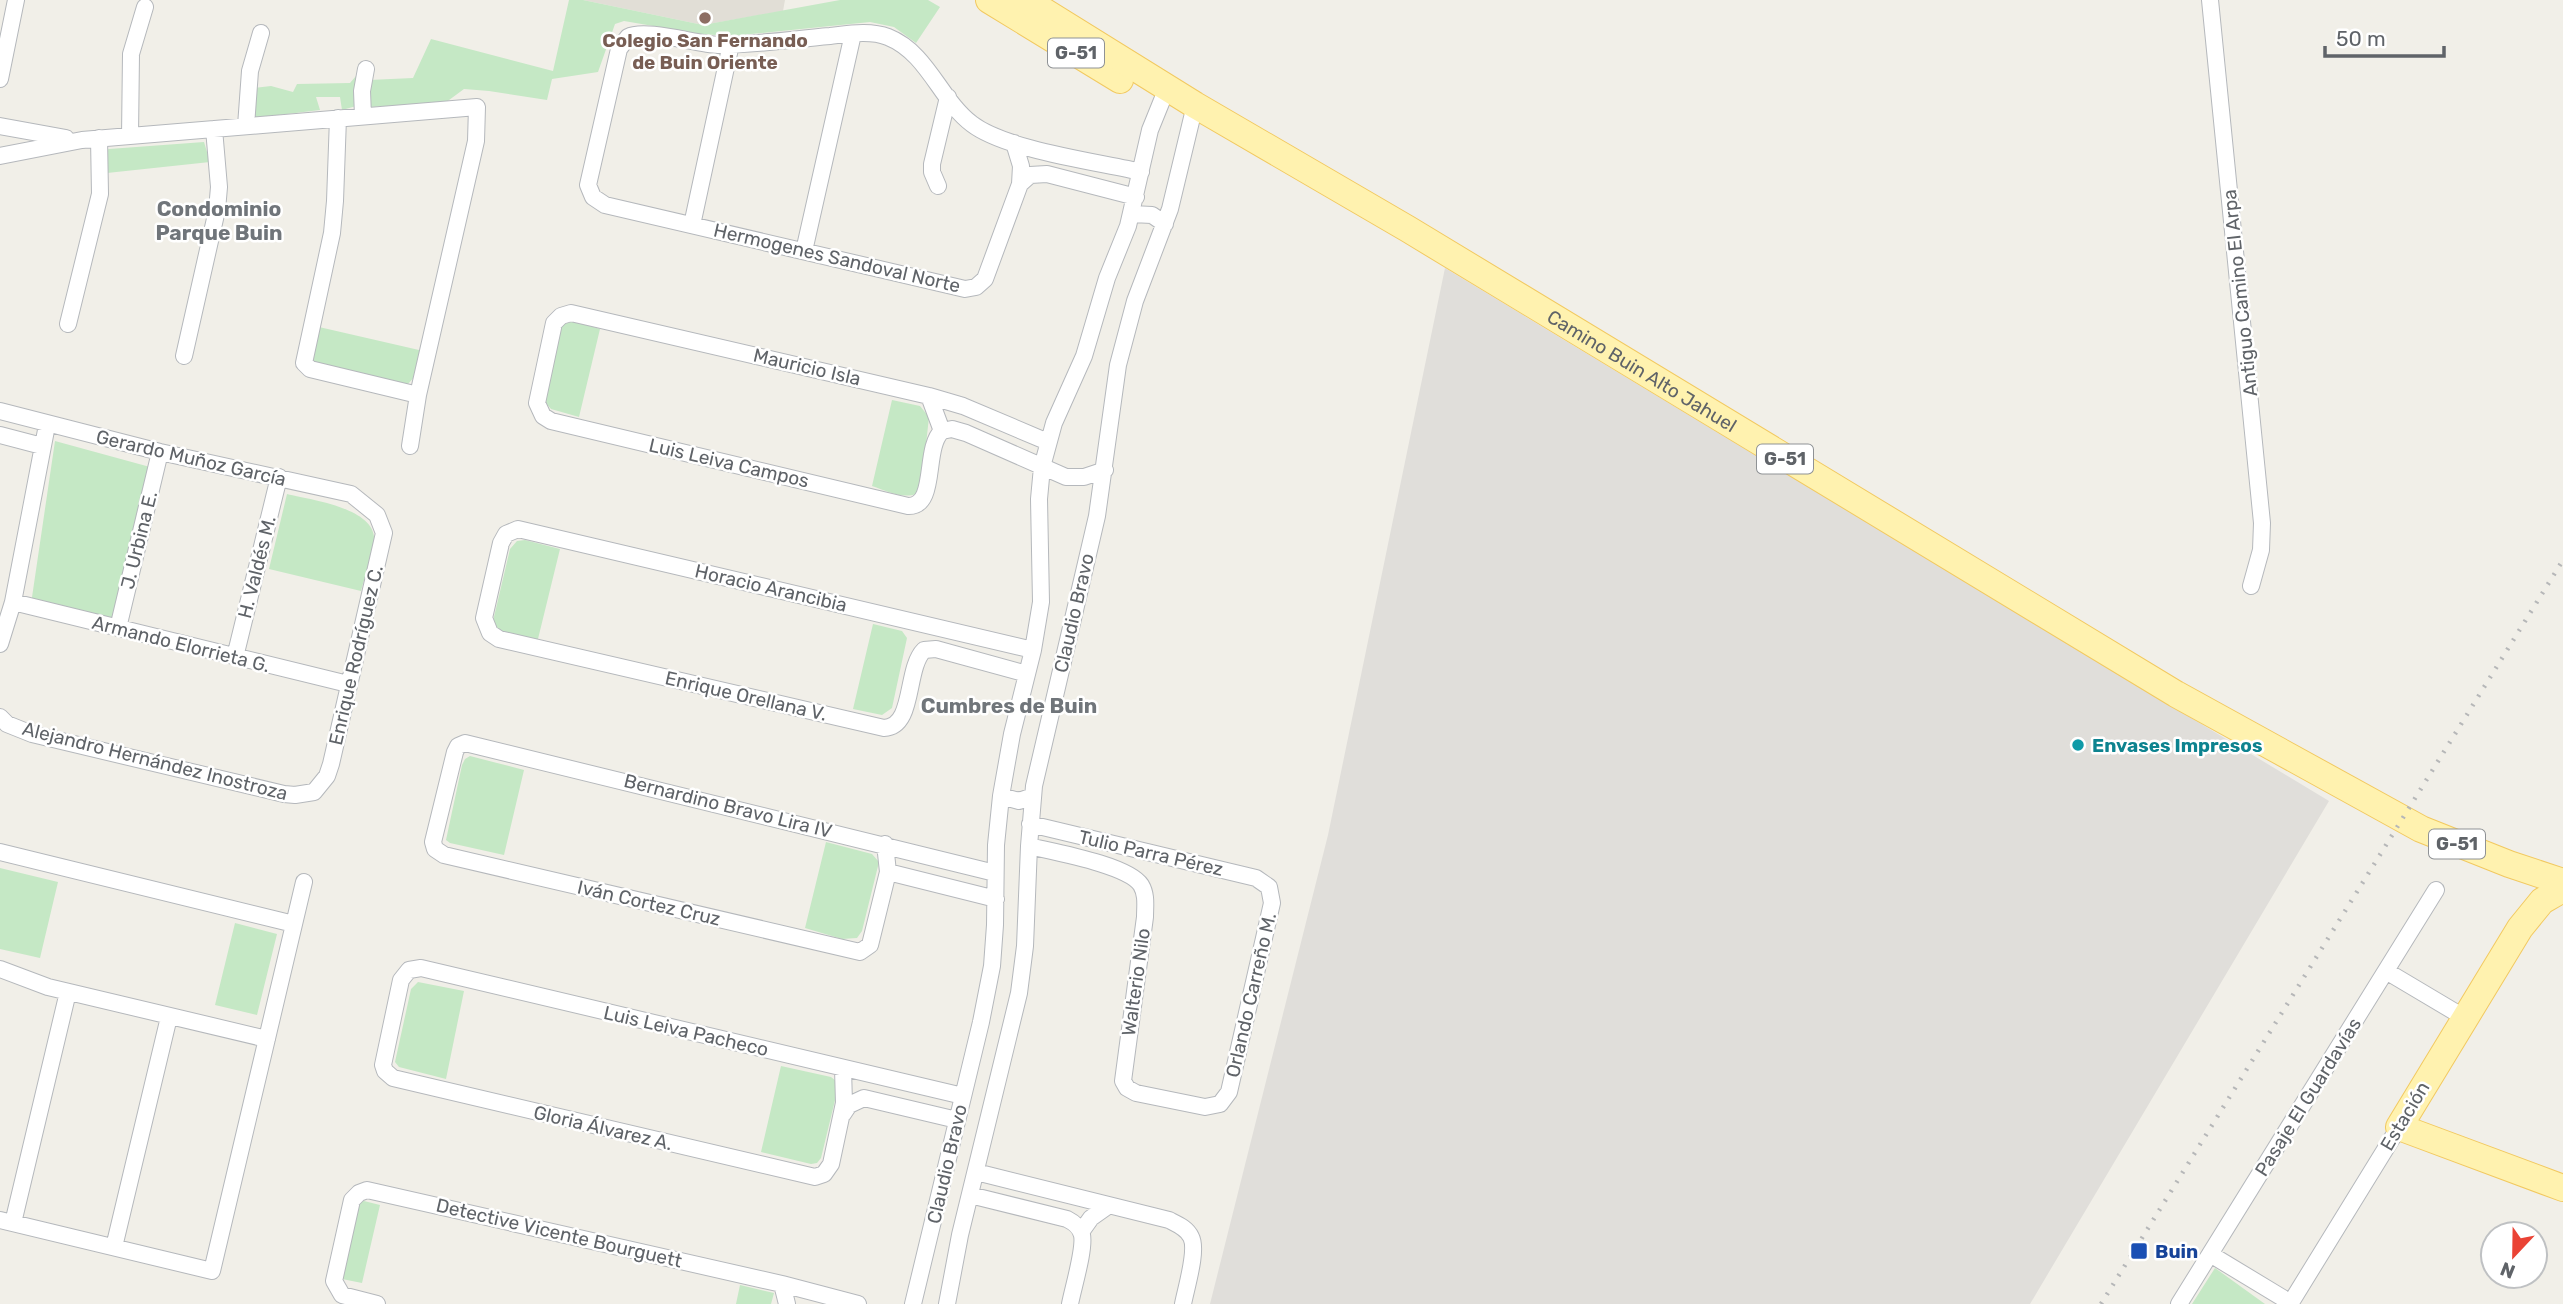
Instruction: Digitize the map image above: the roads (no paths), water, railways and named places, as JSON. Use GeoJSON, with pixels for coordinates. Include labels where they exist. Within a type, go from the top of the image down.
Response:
{"type":"FeatureCollection","features":[{"type":"Feature","properties":{"kind":"main road","name":"G-51"},"geometry":{"type":"LineString","coordinates":[[989,0],[1136,90],[1147,93],[1167,88]]}},
{"type":"Feature","properties":{"kind":"main road","name":"Camino Buin Alto Jahuel"},"geometry":{"type":"LineString","coordinates":[[1026,0],[1195,105],[1408,229],[2154,681],[2407,822],[2509,864]]}},
{"type":"Feature","properties":{"kind":"main road","name":"G-51"},"geometry":{"type":"LineString","coordinates":[[2509,864],[2563,882]]}},
{"type":"Feature","properties":{"kind":"main road","name":"Estación"},"geometry":{"type":"LineString","coordinates":[[2509,864],[2516,873],[2523,893],[2520,928]]}},
{"type":"Feature","properties":{"kind":"main road","name":"Estación"},"geometry":{"type":"LineString","coordinates":[[2399,1127],[2520,928],[2542,901],[2563,889]]}},
{"type":"Feature","properties":{"kind":"main road"},"geometry":{"type":"LineString","coordinates":[[2399,1127],[2563,1188]]}},
{"type":"Feature","properties":{"kind":"street"},"geometry":{"type":"LineString","coordinates":[[0,79],[16,0]]}},
{"type":"Feature","properties":{"kind":"street","name":"Antiguo Camino El Arpa"},"geometry":{"type":"LineString","coordinates":[[2210,0],[2262,523],[2261,550],[2251,586]]}},
{"type":"Feature","properties":{"kind":"street"},"geometry":{"type":"LineString","coordinates":[[130,136],[131,54],[145,8]]}},
{"type":"Feature","properties":{"kind":"street"},"geometry":{"type":"LineString","coordinates":[[246,126],[250,71],[261,33]]}},
{"type":"Feature","properties":{"kind":"street","name":"Hermogenes Sandoval Norte"},"geometry":{"type":"LineString","coordinates":[[732,44],[705,44],[642,33],[633,34],[623,42],[589,178],[588,186],[593,197],[605,205],[971,289],[981,284],[989,271],[1020,184]]}},
{"type":"Feature","properties":{"kind":"street"},"geometry":{"type":"LineString","coordinates":[[804,251],[853,34]]}},
{"type":"Feature","properties":{"kind":"street"},"geometry":{"type":"LineString","coordinates":[[692,225],[732,44],[853,34],[884,36],[895,40],[922,63],[964,117],[978,128],[1014,143],[1141,172]]}},
{"type":"Feature","properties":{"kind":"street"},"geometry":{"type":"LineString","coordinates":[[363,116],[362,91],[366,69]]}},
{"type":"Feature","properties":{"kind":"street","name":"Claudio Bravo"},"geometry":{"type":"LineString","coordinates":[[912,1304],[981,1022],[992,966],[995,873],[1002,796],[1012,734],[1033,650],[1041,593],[1039,499],[1042,467],[1060,408],[1084,356],[1107,278],[1132,214],[1150,130],[1167,88]]}},
{"type":"Feature","properties":{"kind":"street"},"geometry":{"type":"LineString","coordinates":[[937,186],[932,163],[948,97]]}},
{"type":"Feature","properties":{"kind":"street","name":"Claudio Bravo"},"geometry":{"type":"LineString","coordinates":[[947,1304],[952,1272],[1011,1030],[1025,946],[1033,796],[1097,516],[1113,396],[1125,334],[1165,224],[1195,105]]}},
{"type":"Feature","properties":{"kind":"street"},"geometry":{"type":"LineString","coordinates":[[0,156],[99,138],[477,107],[476,142],[418,395],[410,446]]}},
{"type":"Feature","properties":{"kind":"street"},"geometry":{"type":"LineString","coordinates":[[338,118],[332,233],[304,363],[310,369],[418,395]]}},
{"type":"Feature","properties":{"kind":"street"},"geometry":{"type":"LineString","coordinates":[[0,126],[82,140]]}},
{"type":"Feature","properties":{"kind":"street"},"geometry":{"type":"LineString","coordinates":[[184,356],[217,210],[219,187],[214,129]]}},
{"type":"Feature","properties":{"kind":"street"},"geometry":{"type":"LineString","coordinates":[[68,324],[100,194],[99,138]]}},
{"type":"Feature","properties":{"kind":"street"},"geometry":{"type":"LineString","coordinates":[[1014,143],[1021,166],[1020,184]]}},
{"type":"Feature","properties":{"kind":"street"},"geometry":{"type":"LineString","coordinates":[[1020,184],[1030,175],[1047,174],[1136,197]]}},
{"type":"Feature","properties":{"kind":"street"},"geometry":{"type":"LineString","coordinates":[[1132,214],[1152,215],[1165,224]]}},
{"type":"Feature","properties":{"kind":"street","name":"Mauricio Isla"},"geometry":{"type":"LineString","coordinates":[[540,412],[537,398],[553,328],[561,316],[577,313],[929,396],[963,406],[1048,442]]}},
{"type":"Feature","properties":{"kind":"street"},"geometry":{"type":"LineString","coordinates":[[929,396],[942,431],[952,429],[966,433],[1042,467],[1076,478],[1105,470]]}},
{"type":"Feature","properties":{"kind":"street","name":"Gerardo Muñoz García"},"geometry":{"type":"LineString","coordinates":[[0,411],[160,453],[351,494],[377,514]]}},
{"type":"Feature","properties":{"kind":"street","name":"Luis Leiva Campos"},"geometry":{"type":"LineString","coordinates":[[540,412],[547,419],[564,424],[908,506],[920,503],[926,492],[933,445],[942,431]]}},
{"type":"Feature","properties":{"kind":"street"},"geometry":{"type":"LineString","coordinates":[[0,644],[13,602],[47,425]]}},
{"type":"Feature","properties":{"kind":"street"},"geometry":{"type":"LineString","coordinates":[[0,435],[42,446]]}},
{"type":"Feature","properties":{"kind":"street","name":"J. Urbina E."},"geometry":{"type":"LineString","coordinates":[[118,628],[160,453]]}},
{"type":"Feature","properties":{"kind":"street","name":"H. Valdés M."},"geometry":{"type":"LineString","coordinates":[[235,657],[279,477]]}},
{"type":"Feature","properties":{"kind":"street","name":"Enrique Rodríguez C."},"geometry":{"type":"LineString","coordinates":[[314,792],[327,776],[331,764],[383,544],[384,533],[377,514]]}},
{"type":"Feature","properties":{"kind":"street","name":"Horacio Arancibia"},"geometry":{"type":"LineString","coordinates":[[490,633],[484,618],[500,543],[510,531],[523,529],[1033,650]]}},
{"type":"Feature","properties":{"kind":"street","name":"Armando Elorrieta G."},"geometry":{"type":"LineString","coordinates":[[13,602],[348,684]]}},
{"type":"Feature","properties":{"kind":"street"},"geometry":{"type":"LineString","coordinates":[[916,622],[924,650],[936,649],[1027,674]]}},
{"type":"Feature","properties":{"kind":"street","name":"Enrique Orellana V."},"geometry":{"type":"LineString","coordinates":[[490,633],[499,639],[884,728],[892,728],[900,721],[916,661],[924,650]]}},
{"type":"Feature","properties":{"kind":"street","name":"Alejandro Hernández Inostroza"},"geometry":{"type":"LineString","coordinates":[[0,717],[7,724],[32,734],[284,794],[314,792]]}},
{"type":"Feature","properties":{"kind":"street","name":"Bernardino Bravo Lira IV"},"geometry":{"type":"LineString","coordinates":[[435,849],[433,842],[455,752],[460,745],[468,743],[995,873]]}},
{"type":"Feature","properties":{"kind":"street"},"geometry":{"type":"LineString","coordinates":[[1002,796],[1019,801],[1033,796]]}},
{"type":"Feature","properties":{"kind":"street","name":"Tulio Parra Pérez"},"geometry":{"type":"LineString","coordinates":[[1030,824],[1256,878],[1269,887]]}},
{"type":"Feature","properties":{"kind":"street"},"geometry":{"type":"LineString","coordinates":[[885,844],[888,872],[996,899]]}},
{"type":"Feature","properties":{"kind":"street"},"geometry":{"type":"LineString","coordinates":[[1029,846],[1122,870],[1139,881],[1157,855]]}},
{"type":"Feature","properties":{"kind":"street","name":"Iván Cortez Cruz"},"geometry":{"type":"LineString","coordinates":[[435,849],[444,855],[856,952],[866,950],[871,941],[888,872]]}},
{"type":"Feature","properties":{"kind":"street"},"geometry":{"type":"LineString","coordinates":[[0,852],[294,924]]}},
{"type":"Feature","properties":{"kind":"street","name":"Walterio Nilo"},"geometry":{"type":"LineString","coordinates":[[1139,881],[1146,899],[1145,917],[1137,991],[1122,1077],[1124,1084],[1136,1093],[1205,1107],[1215,1107],[1223,1101]]}},
{"type":"Feature","properties":{"kind":"street"},"geometry":{"type":"LineString","coordinates":[[68,992],[6,1222],[212,1271],[304,882]]}},
{"type":"Feature","properties":{"kind":"street","name":"Orlando Carreño M."},"geometry":{"type":"LineString","coordinates":[[1223,1101],[1229,1092],[1272,904],[1269,887]]}},
{"type":"Feature","properties":{"kind":"street","name":"Pasaje El Guardavías"},"geometry":{"type":"LineString","coordinates":[[2179,1304],[2436,890]]}},
{"type":"Feature","properties":{"kind":"street","name":"Luis Leiva Pacheco"},"geometry":{"type":"LineString","coordinates":[[385,1071],[383,1059],[401,980],[409,970],[421,968],[963,1096]]}},
{"type":"Feature","properties":{"kind":"street"},"geometry":{"type":"LineString","coordinates":[[0,969],[68,992],[267,1039]]}},
{"type":"Feature","properties":{"kind":"street"},"geometry":{"type":"LineString","coordinates":[[2386,971],[2465,1018]]}},
{"type":"Feature","properties":{"kind":"street"},"geometry":{"type":"LineString","coordinates":[[114,1247],[169,1017]]}},
{"type":"Feature","properties":{"kind":"street"},"geometry":{"type":"LineString","coordinates":[[981,1022],[1011,1030]]}},
{"type":"Feature","properties":{"kind":"street"},"geometry":{"type":"LineString","coordinates":[[843,1069],[843,1114]]}},
{"type":"Feature","properties":{"kind":"street","name":"Gloria Álvarez A."},"geometry":{"type":"LineString","coordinates":[[385,1071],[393,1078],[815,1177],[824,1174],[831,1164],[843,1114]]}},
{"type":"Feature","properties":{"kind":"street"},"geometry":{"type":"LineString","coordinates":[[843,1114],[849,1105],[864,1098],[957,1120]]}},
{"type":"Feature","properties":{"kind":"street","name":"Estación"},"geometry":{"type":"LineString","coordinates":[[2290,1304],[2399,1127]]}},
{"type":"Feature","properties":{"kind":"street"},"geometry":{"type":"LineString","coordinates":[[976,1171],[1169,1220],[1181,1226],[1190,1234],[1193,1251],[1183,1304]]}},
{"type":"Feature","properties":{"kind":"street","name":"Detective Vicente Bourguett"},"geometry":{"type":"LineString","coordinates":[[377,1304],[347,1297],[337,1289],[334,1277],[350,1206],[356,1195],[367,1190],[782,1284],[858,1304]]}},
{"type":"Feature","properties":{"kind":"street"},"geometry":{"type":"LineString","coordinates":[[971,1195],[1076,1226],[1108,1206]]}},
{"type":"Feature","properties":{"kind":"street"},"geometry":{"type":"LineString","coordinates":[[1070,1304],[1082,1243],[1076,1226],[1080,1199]]}},
{"type":"Feature","properties":{"kind":"street"},"geometry":{"type":"LineString","coordinates":[[2210,1254],[2290,1304]]}},
{"type":"Feature","properties":{"kind":"street"},"geometry":{"type":"LineString","coordinates":[[922,1265],[952,1272]]}},
{"type":"Feature","properties":{"kind":"street"},"geometry":{"type":"LineString","coordinates":[[782,1284],[787,1304]]}},
{"type":"Feature","properties":{"kind":"railway"},"geometry":{"type":"LineString","coordinates":[[2101,1304],[2563,560]]}},
{"type":"Feature","properties":{"kind":"place","name":"Colegio San Fernando de Buin Oriente"},"geometry":{"type":"Point","coordinates":[705,18]}},
{"type":"Feature","properties":{"kind":"place","name":"Envases Impresos"},"geometry":{"type":"Point","coordinates":[2078,745]}},
{"type":"Feature","properties":{"kind":"place","name":"Buin"},"geometry":{"type":"Point","coordinates":[2139,1251]}},
{"type":"Feature","properties":{"kind":"district","name":"Condominio Parque Buin"},"geometry":{"type":"Point","coordinates":[219,220]}},
{"type":"Feature","properties":{"kind":"district","name":"Cumbres de Buin"},"geometry":{"type":"Point","coordinates":[1009,705]}}]}
